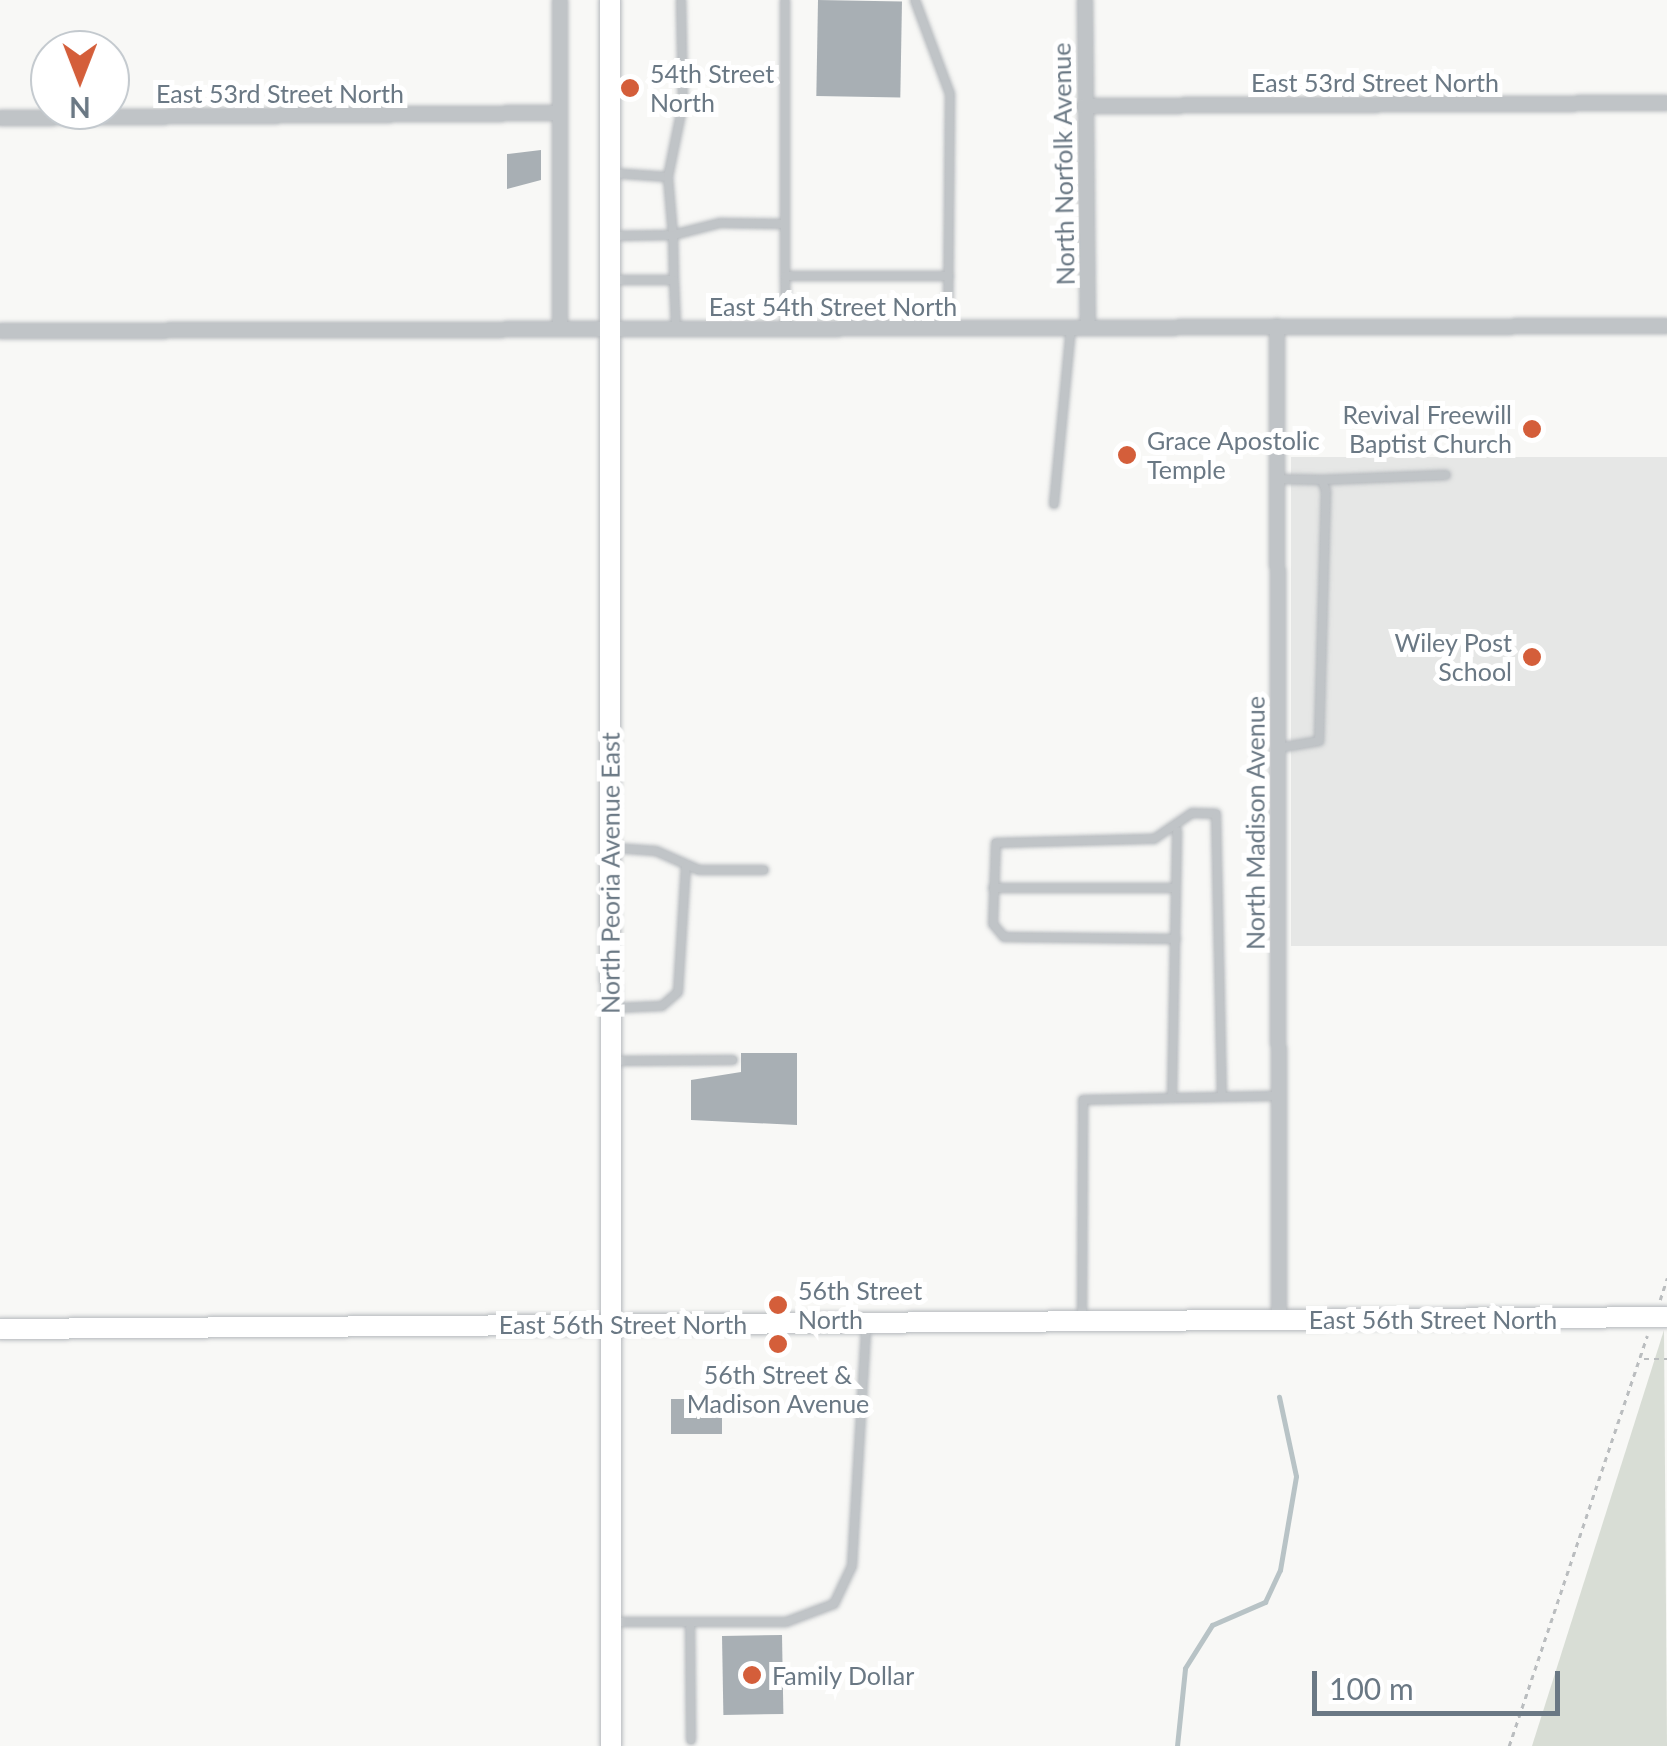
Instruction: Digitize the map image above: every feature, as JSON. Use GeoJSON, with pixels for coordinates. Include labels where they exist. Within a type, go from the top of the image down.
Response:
{"type":"FeatureCollection","features":[{"type":"Feature","properties":{"kind":"main road","name":"North Peoria Avenue East"},"geometry":{"type":"LineString","coordinates":[[610,0],[611,1746]]}},
{"type":"Feature","properties":{"kind":"main road","name":"East 56th Street North"},"geometry":{"type":"LineString","coordinates":[[0,1329],[1658,1317]]}},
{"type":"Feature","properties":{"kind":"street"},"geometry":{"type":"LineString","coordinates":[[560,0],[560,328]]}},
{"type":"Feature","properties":{"kind":"street","name":"North Norfolk Avenue"},"geometry":{"type":"LineString","coordinates":[[1085,0],[1088,327]]}},
{"type":"Feature","properties":{"kind":"street","name":"East 53rd Street North"},"geometry":{"type":"LineString","coordinates":[[1084,106],[1667,103]]}},
{"type":"Feature","properties":{"kind":"street","name":"East 53rd Street North"},"geometry":{"type":"LineString","coordinates":[[0,118],[560,113]]}},
{"type":"Feature","properties":{"kind":"street","name":"North Madison Avenue"},"geometry":{"type":"LineString","coordinates":[[1276,326],[1278,1320]]}},
{"type":"Feature","properties":{"kind":"street","name":"East 54th Street North"},"geometry":{"type":"LineString","coordinates":[[0,332],[1667,326]]}},
{"type":"Feature","properties":{"kind":"lane"},"geometry":{"type":"LineString","coordinates":[[676,328],[668,177],[683,103],[681,0]]}},
{"type":"Feature","properties":{"kind":"lane"},"geometry":{"type":"LineString","coordinates":[[786,0],[786,328]]}},
{"type":"Feature","properties":{"kind":"lane"},"geometry":{"type":"LineString","coordinates":[[915,0],[950,94],[948,328]]}},
{"type":"Feature","properties":{"kind":"lane"},"geometry":{"type":"LineString","coordinates":[[611,174],[668,177]]}},
{"type":"Feature","properties":{"kind":"lane"},"geometry":{"type":"LineString","coordinates":[[611,236],[673,235],[720,223],[785,224]]}},
{"type":"Feature","properties":{"kind":"lane"},"geometry":{"type":"LineString","coordinates":[[785,276],[949,276]]}},
{"type":"Feature","properties":{"kind":"lane"},"geometry":{"type":"LineString","coordinates":[[611,280],[674,280]]}},
{"type":"Feature","properties":{"kind":"lane"},"geometry":{"type":"LineString","coordinates":[[1054,504],[1071,327]]}},
{"type":"Feature","properties":{"kind":"lane"},"geometry":{"type":"LineString","coordinates":[[1277,479],[1446,475]]}},
{"type":"Feature","properties":{"kind":"lane"},"geometry":{"type":"LineString","coordinates":[[1278,748],[1319,741],[1322,480]]}},
{"type":"Feature","properties":{"kind":"lane"},"geometry":{"type":"LineString","coordinates":[[1176,939],[1004,937],[993,924],[993,853],[1005,839],[1154,839],[1177,830],[1192,813],[1221,822],[1222,1097]]}},
{"type":"Feature","properties":{"kind":"lane"},"geometry":{"type":"LineString","coordinates":[[1172,1098],[1177,830]]}},
{"type":"Feature","properties":{"kind":"lane"},"geometry":{"type":"LineString","coordinates":[[610,848],[656,851],[686,866],[764,870]]}},
{"type":"Feature","properties":{"kind":"lane"},"geometry":{"type":"LineString","coordinates":[[610,1008],[662,1006],[678,992],[686,866]]}},
{"type":"Feature","properties":{"kind":"lane"},"geometry":{"type":"LineString","coordinates":[[993,888],[1176,888]]}},
{"type":"Feature","properties":{"kind":"lane"},"geometry":{"type":"LineString","coordinates":[[610,1061],[733,1060]]}},
{"type":"Feature","properties":{"kind":"lane"},"geometry":{"type":"LineString","coordinates":[[1082,1320],[1082,1100],[1278,1096]]}},
{"type":"Feature","properties":{"kind":"lane"},"geometry":{"type":"LineString","coordinates":[[611,1622],[803,1620],[846,1588],[852,1482],[866,1433],[866,1322]]}},
{"type":"Feature","properties":{"kind":"lane"},"geometry":{"type":"LineString","coordinates":[[690,1622],[690,1740]]}},
{"type":"Feature","properties":{"kind":"path"},"geometry":{"type":"LineString","coordinates":[[1509,1746],[1658,1317],[1667,1278]]}},
{"type":"Feature","properties":{"kind":"path"},"geometry":{"type":"LineString","coordinates":[[1642,1359],[1667,1360]]}},
{"type":"Feature","properties":{"kind":"shaded area"},"geometry":{"type":"Polygon","coordinates":[[[1291,457],[1667,457],[1667,946],[1291,946],[1291,457]]]}},
{"type":"Feature","properties":{"kind":"shaded area"},"geometry":{"type":"Polygon","coordinates":[[[1664,1330],[1667,1746],[1532,1746],[1664,1330]]]}},
{"type":"Feature","properties":{"kind":"building"},"geometry":{"type":"Polygon","coordinates":[[[818,0],[902,1],[900,97],[816,96],[818,0]]]}},
{"type":"Feature","properties":{"kind":"building"},"geometry":{"type":"Polygon","coordinates":[[[541,150],[541,180],[507,189],[507,154],[541,150]]]}},
{"type":"Feature","properties":{"kind":"building"},"geometry":{"type":"Polygon","coordinates":[[[741,1053],[797,1053],[797,1125],[691,1120],[691,1080],[741,1072],[741,1053]]]}},
{"type":"Feature","properties":{"kind":"building"},"geometry":{"type":"Polygon","coordinates":[[[671,1399],[722,1399],[722,1434],[671,1434],[671,1399]]]}},
{"type":"Feature","properties":{"kind":"building","name":"Family Dollar"},"geometry":{"type":"Polygon","coordinates":[[[782,1635],[783,1714],[723,1715],[722,1636],[782,1635]]]}},
{"type":"Feature","properties":{"kind":"waterway"},"geometry":{"type":"LineString","coordinates":[[1177,1746],[1185,1668],[1212,1625],[1265,1602],[1280,1570],[1296,1476],[1279,1397]]}},
{"type":"Feature","properties":{"kind":"place","name":"54th Street North"},"geometry":{"type":"Point","coordinates":[630,88]}},
{"type":"Feature","properties":{"kind":"place","name":"Revival Freewill Baptist Church"},"geometry":{"type":"Point","coordinates":[1532,429]}},
{"type":"Feature","properties":{"kind":"place","name":"Grace Apostolic Temple"},"geometry":{"type":"Point","coordinates":[1127,455]}},
{"type":"Feature","properties":{"kind":"place","name":"Wiley Post School"},"geometry":{"type":"Point","coordinates":[1532,657]}},
{"type":"Feature","properties":{"kind":"place","name":"56th Street North"},"geometry":{"type":"Point","coordinates":[778,1305]}},
{"type":"Feature","properties":{"kind":"place","name":"56th Street & Madison Avenue"},"geometry":{"type":"Point","coordinates":[778,1344]}},
{"type":"Feature","properties":{"kind":"place","name":"Family Dollar"},"geometry":{"type":"Point","coordinates":[752,1675]}}]}
